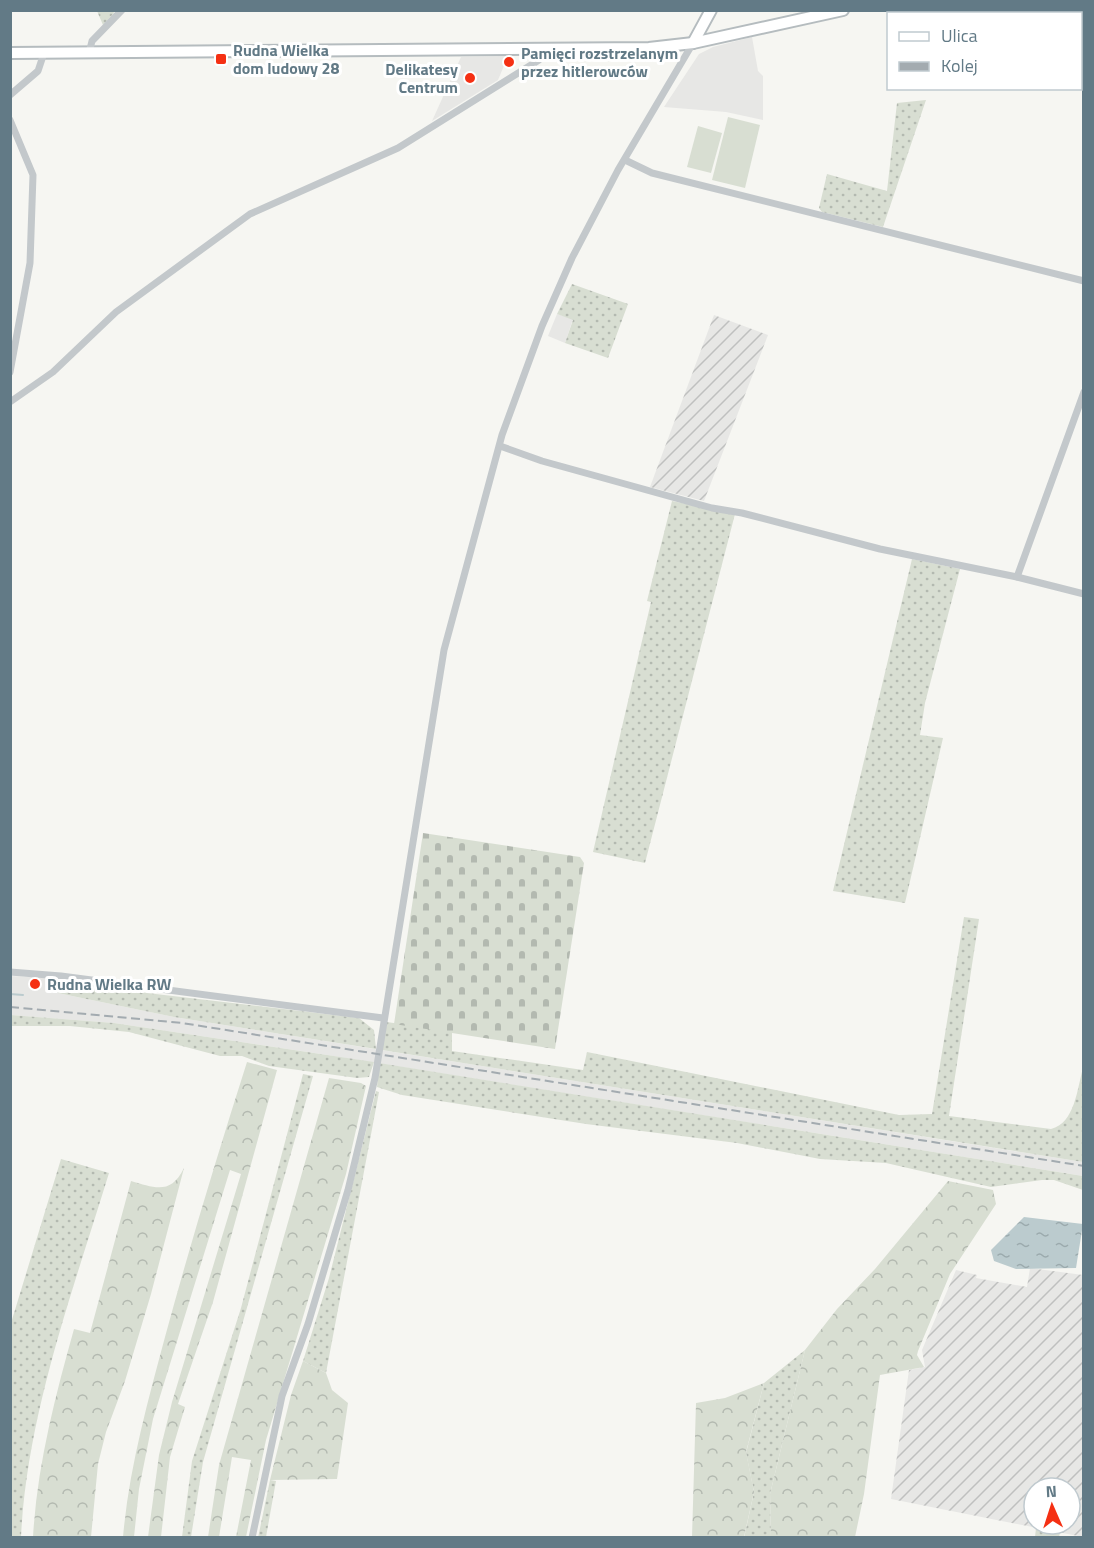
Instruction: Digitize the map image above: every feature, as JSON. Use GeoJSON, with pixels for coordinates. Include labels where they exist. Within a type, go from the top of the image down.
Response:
{"type":"FeatureCollection","features":[{"type":"Feature","properties":{"kind":"street"},"geometry":{"type":"LineString","coordinates":[[88,53],[92,40],[122,10]]}},
{"type":"Feature","properties":{"kind":"street"},"geometry":{"type":"LineString","coordinates":[[252,1538],[282,1396],[308,1324],[348,1190],[375,1078],[444,650],[500,446],[542,326],[572,258],[624,160],[711,10]]}},
{"type":"Feature","properties":{"kind":"street"},"geometry":{"type":"LineString","coordinates":[[10,53],[649,48],[693,43],[843,10]]}},
{"type":"Feature","properties":{"kind":"street"},"geometry":{"type":"LineString","coordinates":[[10,402],[47,377],[116,312],[236,223],[281,198],[398,148],[539,60],[544,48]]}},
{"type":"Feature","properties":{"kind":"street"},"geometry":{"type":"LineString","coordinates":[[10,95],[38,72],[44,53]]}},
{"type":"Feature","properties":{"kind":"street"},"geometry":{"type":"LineString","coordinates":[[10,120],[33,175],[33,187],[30,263],[10,372]]}},
{"type":"Feature","properties":{"kind":"street"},"geometry":{"type":"LineString","coordinates":[[624,160],[652,172],[1083,281]]}},
{"type":"Feature","properties":{"kind":"street"},"geometry":{"type":"LineString","coordinates":[[1017,577],[1083,392]]}},
{"type":"Feature","properties":{"kind":"street"},"geometry":{"type":"LineString","coordinates":[[500,446],[542,461],[712,508],[742,513],[948,564],[1017,577],[1083,594]]}},
{"type":"Feature","properties":{"kind":"street"},"geometry":{"type":"LineString","coordinates":[[10,972],[61,975],[383,1018]]}},
{"type":"Feature","properties":{"kind":"shaded area"},"geometry":{"type":"Polygon","coordinates":[[[752,37],[758,71],[763,76],[763,120],[726,112],[664,107],[699,54],[713,47],[752,37]]]}},
{"type":"Feature","properties":{"kind":"shaded area"},"geometry":{"type":"Polygon","coordinates":[[[508,56],[498,80],[432,121],[461,57],[508,56]]]}},
{"type":"Feature","properties":{"kind":"shaded area"},"geometry":{"type":"Polygon","coordinates":[[[557,314],[573,319],[565,343],[548,336],[557,314]]]}},
{"type":"Feature","properties":{"kind":"shaded area"},"geometry":{"type":"Polygon","coordinates":[[[714,315],[768,335],[704,501],[650,487],[714,315]]]}},
{"type":"Feature","properties":{"kind":"shaded area"},"geometry":{"type":"Polygon","coordinates":[[[10,976],[49,978],[48,991],[174,1017],[1083,1162],[1083,1176],[321,1054],[114,1023],[11,1015],[10,976]]]}},
{"type":"Feature","properties":{"kind":"shaded area"},"geometry":{"type":"Polygon","coordinates":[[[1030,1268],[1083,1275],[1083,1537],[1078,1536],[1082,1536],[1082,1476],[1022,1476],[1022,1525],[891,1499],[909,1370],[925,1367],[922,1350],[956,1270],[977,1275],[976,1278],[1027,1287],[1030,1268]]]}},
{"type":"Feature","properties":{"kind":"green space"},"geometry":{"type":"Polygon","coordinates":[[[97,11],[113,11],[114,13],[103,25],[97,11]]]}},
{"type":"Feature","properties":{"kind":"green space"},"geometry":{"type":"Polygon","coordinates":[[[926,100],[883,227],[822,212],[819,208],[827,174],[887,191],[897,103],[926,100]]]}},
{"type":"Feature","properties":{"kind":"green space"},"geometry":{"type":"Polygon","coordinates":[[[728,117],[760,125],[745,188],[712,180],[728,117]]]}},
{"type":"Feature","properties":{"kind":"green space"},"geometry":{"type":"Polygon","coordinates":[[[698,126],[722,133],[711,173],[687,167],[698,126]]]}},
{"type":"Feature","properties":{"kind":"green space"},"geometry":{"type":"Polygon","coordinates":[[[572,284],[628,304],[608,358],[565,343],[573,320],[557,314],[572,284]]]}},
{"type":"Feature","properties":{"kind":"green space"},"geometry":{"type":"Polygon","coordinates":[[[672,501],[735,514],[645,863],[593,852],[651,602],[647,601],[672,501]]]}},
{"type":"Feature","properties":{"kind":"green space"},"geometry":{"type":"Polygon","coordinates":[[[912,559],[960,569],[925,703],[920,735],[943,738],[905,903],[833,891],[912,559]]]}},
{"type":"Feature","properties":{"kind":"green space"},"geometry":{"type":"Polygon","coordinates":[[[423,833],[580,857],[584,863],[555,1049],[394,1024],[423,833]]]}},
{"type":"Feature","properties":{"kind":"green space"},"geometry":{"type":"Polygon","coordinates":[[[964,917],[979,919],[949,1116],[1051,1129],[1059,1126],[1070,1113],[1083,1068],[1083,1162],[382,1050],[387,1022],[452,1032],[452,1051],[583,1070],[587,1052],[899,1115],[932,1114],[964,917]]]}},
{"type":"Feature","properties":{"kind":"green space"},"geometry":{"type":"Polygon","coordinates":[[[49,978],[147,993],[359,1018],[374,1030],[376,1049],[174,1017],[48,991],[49,978]]]}},
{"type":"Feature","properties":{"kind":"green space"},"geometry":{"type":"Polygon","coordinates":[[[11,1015],[114,1023],[374,1062],[369,1077],[357,1078],[269,1066],[242,1056],[220,1056],[129,1032],[70,1026],[11,1026],[11,1015]]]}},
{"type":"Feature","properties":{"kind":"green space"},"geometry":{"type":"Polygon","coordinates":[[[247,1062],[277,1070],[213,1302],[178,1404],[185,1407],[170,1457],[161,1537],[148,1537],[159,1455],[172,1402],[241,1174],[230,1170],[153,1419],[139,1489],[134,1537],[123,1537],[134,1462],[152,1387],[194,1234],[247,1062]]]}},
{"type":"Feature","properties":{"kind":"green space"},"geometry":{"type":"Polygon","coordinates":[[[379,1063],[1083,1176],[1083,1190],[1054,1180],[991,1187],[886,1163],[820,1159],[737,1143],[586,1124],[402,1095],[377,1087],[379,1063]]]}},
{"type":"Feature","properties":{"kind":"green space"},"geometry":{"type":"Polygon","coordinates":[[[303,1074],[313,1076],[203,1462],[191,1537],[182,1537],[192,1461],[241,1308],[303,1074]]]}},
{"type":"Feature","properties":{"kind":"green space"},"geometry":{"type":"Polygon","coordinates":[[[329,1078],[361,1083],[366,1086],[346,1174],[266,1440],[246,1537],[236,1537],[251,1460],[232,1457],[219,1537],[208,1537],[219,1465],[329,1078]]]}},
{"type":"Feature","properties":{"kind":"green space"},"geometry":{"type":"Polygon","coordinates":[[[376,1091],[379,1092],[326,1373],[303,1361],[329,1278],[376,1091]]]}},
{"type":"Feature","properties":{"kind":"green space"},"geometry":{"type":"Polygon","coordinates":[[[61,1159],[109,1173],[67,1307],[42,1398],[32,1444],[21,1537],[11,1537],[11,1323],[61,1159]]]}},
{"type":"Feature","properties":{"kind":"green space"},"geometry":{"type":"Polygon","coordinates":[[[184,1168],[151,1294],[125,1381],[106,1432],[98,1464],[91,1537],[33,1537],[43,1458],[74,1329],[90,1333],[131,1181],[155,1187],[168,1186],[179,1177],[184,1168]]]}},
{"type":"Feature","properties":{"kind":"green space"},"geometry":{"type":"Polygon","coordinates":[[[948,1181],[993,1190],[996,1204],[950,1274],[918,1351],[917,1355],[924,1367],[880,1375],[864,1494],[855,1537],[771,1537],[770,1494],[805,1350],[837,1309],[875,1269],[948,1181]]]}},
{"type":"Feature","properties":{"kind":"green space"},"geometry":{"type":"Polygon","coordinates":[[[805,1350],[770,1494],[771,1537],[744,1538],[754,1492],[746,1453],[764,1383],[805,1350]]]}},
{"type":"Feature","properties":{"kind":"green space"},"geometry":{"type":"Polygon","coordinates":[[[303,1361],[326,1373],[332,1390],[348,1403],[337,1479],[270,1480],[291,1395],[303,1361]]]}},
{"type":"Feature","properties":{"kind":"green space"},"geometry":{"type":"Polygon","coordinates":[[[764,1383],[746,1452],[754,1492],[744,1537],[692,1537],[696,1403],[725,1398],[764,1383]]]}},
{"type":"Feature","properties":{"kind":"green space"},"geometry":{"type":"Polygon","coordinates":[[[270,1480],[276,1481],[266,1537],[258,1538],[270,1480]]]}},
{"type":"Feature","properties":{"kind":"green space"},"geometry":{"type":"Polygon","coordinates":[[[1035,1536],[1059,1536],[1059,1537],[1035,1536]]]}},
{"type":"Feature","properties":{"kind":"water"},"geometry":{"type":"Polygon","coordinates":[[[1024,1217],[1083,1224],[1076,1268],[1016,1269],[994,1261],[991,1250],[1024,1217]]]}},
{"type":"Feature","properties":{"kind":"waterway"},"geometry":{"type":"LineString","coordinates":[[10,994],[23,995]]}},
{"type":"Feature","properties":{"kind":"railway"},"geometry":{"type":"LineString","coordinates":[[10,1007],[182,1023],[1084,1166]]}},
{"type":"Feature","properties":{"kind":"place","name":"Rudna Wielka dom ludowy 28"},"geometry":{"type":"Point","coordinates":[221,59]}},
{"type":"Feature","properties":{"kind":"place","name":"Pamięci rozstrzelanym przez hitlerowców"},"geometry":{"type":"Point","coordinates":[509,62]}},
{"type":"Feature","properties":{"kind":"place","name":"Delikatesy Centrum"},"geometry":{"type":"Point","coordinates":[470,78]}},
{"type":"Feature","properties":{"kind":"place","name":"Rudna Wielka RW"},"geometry":{"type":"Point","coordinates":[35,984]}}]}
